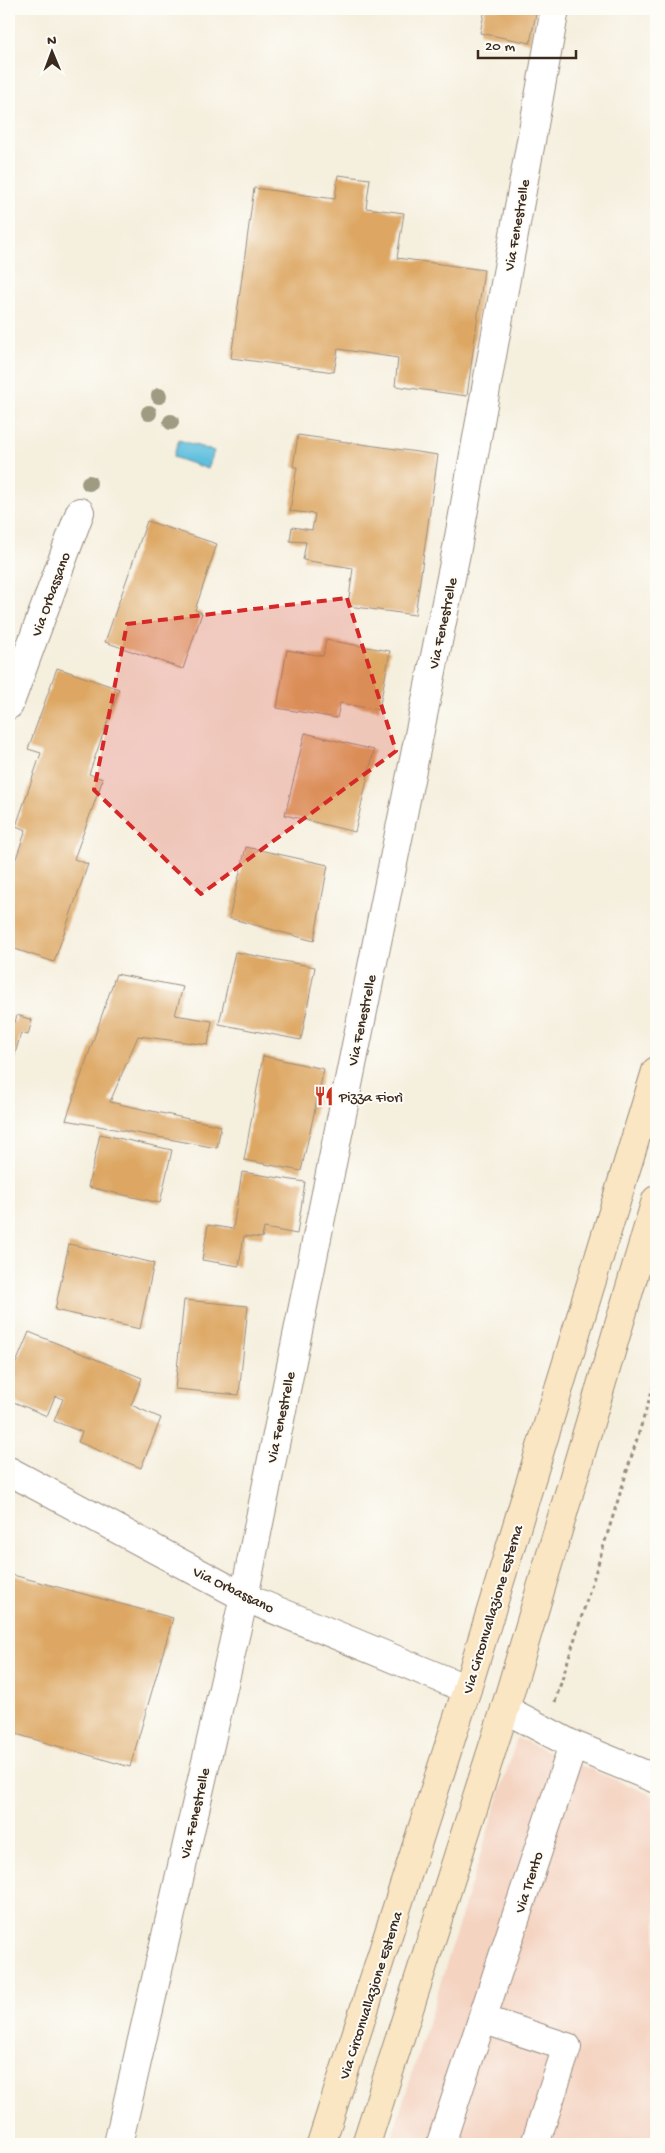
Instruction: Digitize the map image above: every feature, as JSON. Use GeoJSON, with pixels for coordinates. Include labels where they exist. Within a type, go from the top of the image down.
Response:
{"type":"FeatureCollection","features":[{"type":"Feature","properties":{"kind":"main road","name":"Via Circonvallazione Esterna"},"geometry":{"type":"LineString","coordinates":[[321,2144],[467,1689],[656,1071]]}},
{"type":"Feature","properties":{"kind":"main road"},"geometry":{"type":"LineString","coordinates":[[366,2144],[505,1709],[656,1200]]}},
{"type":"Feature","properties":{"kind":"street","name":"Via Fenestrelle"},"geometry":{"type":"LineString","coordinates":[[118,2144],[244,1597],[456,558],[555,9]]}},
{"type":"Feature","properties":{"kind":"street","name":"Via Orbassano"},"geometry":{"type":"LineString","coordinates":[[9,705],[80,512]]}},
{"type":"Feature","properties":{"kind":"street","name":"Via Orbassano"},"geometry":{"type":"LineString","coordinates":[[9,1471],[244,1597],[467,1689]]}},
{"type":"Feature","properties":{"kind":"street"},"geometry":{"type":"LineString","coordinates":[[505,1709],[573,1745],[656,1778]]}},
{"type":"Feature","properties":{"kind":"street","name":"Via Trento"},"geometry":{"type":"LineString","coordinates":[[444,2144],[441,2143],[573,1745]]}},
{"type":"Feature","properties":{"kind":"street"},"geometry":{"type":"LineString","coordinates":[[482,2019],[567,2047],[535,2144]]}},
{"type":"Feature","properties":{"kind":"path"},"geometry":{"type":"LineString","coordinates":[[546,1731],[656,1378]]}},
{"type":"Feature","properties":{"kind":"highlighted area"},"geometry":{"type":"Polygon","coordinates":[[[347,598],[396,751],[201,894],[94,790],[127,624],[347,598]]]}},
{"type":"Feature","properties":{"kind":"shaded area"},"geometry":{"type":"Polygon","coordinates":[[[517,1738],[656,1797],[656,2144],[390,2144],[517,1738]]]}},
{"type":"Feature","properties":{"kind":"water"},"geometry":{"type":"Polygon","coordinates":[[[179,440],[214,451],[208,469],[173,457],[179,440]]]}},
{"type":"Feature","properties":{"kind":"building"},"geometry":{"type":"Polygon","coordinates":[[[485,9],[537,9],[530,43],[480,33],[485,9]]]}},
{"type":"Feature","properties":{"kind":"building"},"geometry":{"type":"Polygon","coordinates":[[[338,175],[370,179],[366,208],[404,213],[397,258],[484,270],[467,396],[395,386],[398,358],[338,349],[334,372],[231,358],[254,188],[335,199],[338,175]]]}},
{"type":"Feature","properties":{"kind":"building"},"geometry":{"type":"Polygon","coordinates":[[[298,435],[438,455],[415,615],[348,606],[353,568],[303,560],[306,542],[290,541],[292,527],[312,530],[315,514],[290,511],[297,467],[293,467],[298,435]]]}},
{"type":"Feature","properties":{"kind":"building"},"geometry":{"type":"Polygon","coordinates":[[[147,521],[217,544],[195,610],[202,613],[183,669],[105,642],[147,521]]]}},
{"type":"Feature","properties":{"kind":"building"},"geometry":{"type":"Polygon","coordinates":[[[326,640],[390,651],[379,710],[340,703],[337,718],[277,708],[287,650],[323,656],[326,640]]]}},
{"type":"Feature","properties":{"kind":"building"},"geometry":{"type":"Polygon","coordinates":[[[57,668],[119,689],[89,774],[103,779],[74,859],[88,864],[54,962],[9,947],[9,878],[26,830],[16,826],[41,753],[28,749],[57,668]]]}},
{"type":"Feature","properties":{"kind":"building"},"geometry":{"type":"Polygon","coordinates":[[[305,733],[374,750],[355,832],[285,815],[305,733]]]}},
{"type":"Feature","properties":{"kind":"building"},"geometry":{"type":"Polygon","coordinates":[[[246,847],[328,865],[314,941],[229,918],[246,847]]]}},
{"type":"Feature","properties":{"kind":"building"},"geometry":{"type":"Polygon","coordinates":[[[235,952],[315,967],[301,1040],[219,1024],[235,952]]]}},
{"type":"Feature","properties":{"kind":"building"},"geometry":{"type":"Polygon","coordinates":[[[116,974],[183,987],[175,1015],[212,1021],[208,1045],[138,1036],[110,1102],[221,1126],[217,1148],[66,1120],[116,974]]]}},
{"type":"Feature","properties":{"kind":"building"},"geometry":{"type":"Polygon","coordinates":[[[17,1015],[32,1020],[28,1035],[21,1033],[9,1075],[9,1020],[15,1022],[17,1015]]]}},
{"type":"Feature","properties":{"kind":"building"},"geometry":{"type":"Polygon","coordinates":[[[263,1056],[324,1069],[301,1171],[244,1160],[263,1056]]]}},
{"type":"Feature","properties":{"kind":"building"},"geometry":{"type":"Polygon","coordinates":[[[100,1134],[172,1150],[160,1203],[88,1187],[100,1134]]]}},
{"type":"Feature","properties":{"kind":"building"},"geometry":{"type":"Polygon","coordinates":[[[242,1172],[305,1182],[297,1234],[264,1228],[262,1238],[244,1236],[239,1266],[202,1260],[208,1225],[233,1229],[242,1172]]]}},
{"type":"Feature","properties":{"kind":"building"},"geometry":{"type":"Polygon","coordinates":[[[69,1244],[154,1263],[140,1329],[55,1310],[69,1244]]]}},
{"type":"Feature","properties":{"kind":"building"},"geometry":{"type":"Polygon","coordinates":[[[184,1300],[248,1306],[239,1395],[175,1389],[184,1300]]]}},
{"type":"Feature","properties":{"kind":"building"},"geometry":{"type":"Polygon","coordinates":[[[29,1332],[142,1378],[131,1405],[161,1418],[141,1468],[78,1442],[82,1432],[54,1421],[63,1399],[55,1396],[47,1416],[9,1400],[9,1380],[29,1332]]]}},
{"type":"Feature","properties":{"kind":"building"},"geometry":{"type":"Polygon","coordinates":[[[9,1574],[173,1618],[130,1767],[9,1732],[9,1574]]]}},
{"type":"Feature","properties":{"kind":"place","name":"Pizza Fiorì"},"geometry":{"type":"Point","coordinates":[324,1096]}}]}
